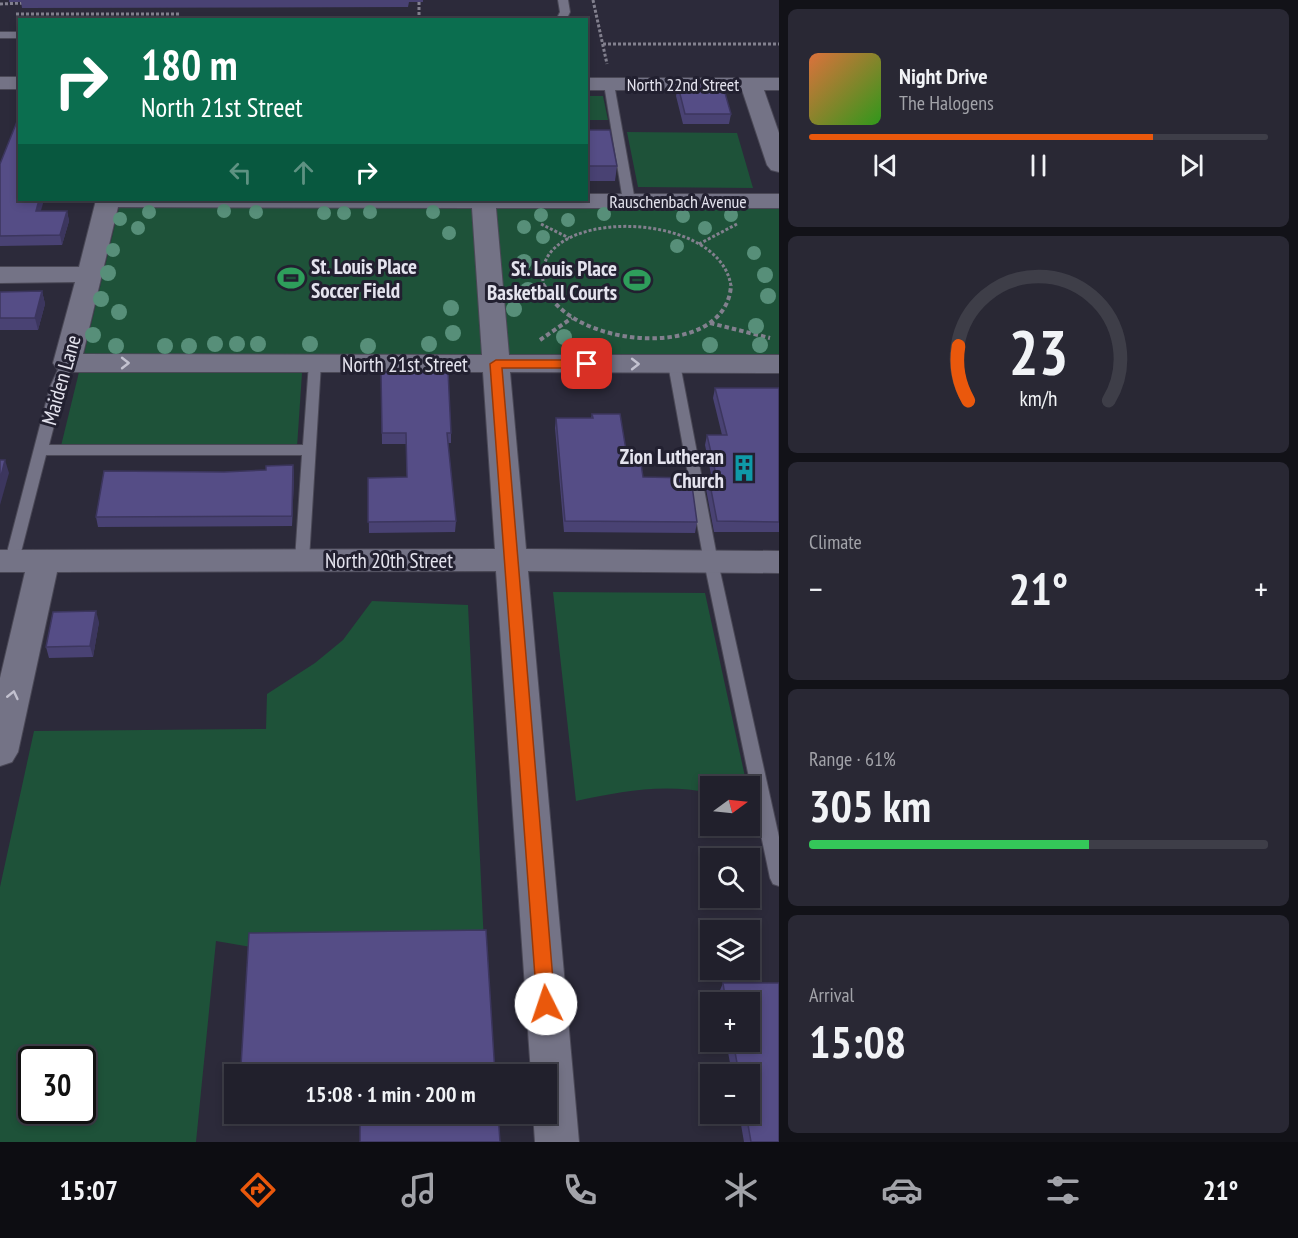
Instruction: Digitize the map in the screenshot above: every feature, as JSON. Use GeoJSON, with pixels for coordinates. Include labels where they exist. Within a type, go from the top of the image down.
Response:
{"type":"FeatureCollection","features":[{"type":"Feature","properties":{"kind":"street"},"geometry":{"type":"LineString","coordinates":[[0,83],[18,83]]}},
{"type":"Feature","properties":{"kind":"street","name":"North 22nd Street"},"geometry":{"type":"LineString","coordinates":[[588,84],[779,84]]}},
{"type":"Feature","properties":{"kind":"street"},"geometry":{"type":"LineString","coordinates":[[751,84],[779,165]]}},
{"type":"Feature","properties":{"kind":"street","name":"Maiden Lane"},"geometry":{"type":"LineString","coordinates":[[67,363],[108,201]]}},
{"type":"Feature","properties":{"kind":"street"},"geometry":{"type":"LineString","coordinates":[[483,201],[557,1142]]}},
{"type":"Feature","properties":{"kind":"street","name":"Rauschenbach Avenue"},"geometry":{"type":"LineString","coordinates":[[588,201],[779,201]]}},
{"type":"Feature","properties":{"kind":"street"},"geometry":{"type":"LineString","coordinates":[[0,275],[89,274]]}},
{"type":"Feature","properties":{"kind":"street","name":"North 21st Street"},"geometry":{"type":"LineString","coordinates":[[67,363],[779,364]]}},
{"type":"Feature","properties":{"kind":"street","name":"Maiden Lane"},"geometry":{"type":"LineString","coordinates":[[0,752],[19,560]]}},
{"type":"Feature","properties":{"kind":"street","name":"North 20th Street"},"geometry":{"type":"LineString","coordinates":[[19,560],[779,562]]}},
{"type":"Feature","properties":{"kind":"lane"},"geometry":{"type":"LineString","coordinates":[[562,18],[565,12],[563,0]]}},
{"type":"Feature","properties":{"kind":"lane"},"geometry":{"type":"LineString","coordinates":[[0,35],[18,35]]}},
{"type":"Feature","properties":{"kind":"lane"},"geometry":{"type":"LineString","coordinates":[[609,84],[629,201]]}},
{"type":"Feature","properties":{"kind":"lane","name":"Maiden Lane"},"geometry":{"type":"LineString","coordinates":[[19,560],[57,387],[67,363]]}},
{"type":"Feature","properties":{"kind":"lane"},"geometry":{"type":"LineString","coordinates":[[302,560],[315,363]]}},
{"type":"Feature","properties":{"kind":"lane"},"geometry":{"type":"LineString","coordinates":[[674,364],[711,562],[779,878]]}},
{"type":"Feature","properties":{"kind":"lane"},"geometry":{"type":"LineString","coordinates":[[42,450],[309,450]]}},
{"type":"Feature","properties":{"kind":"path"},"geometry":{"type":"LineString","coordinates":[[593,0],[606,57]]}},
{"type":"Feature","properties":{"kind":"path"},"geometry":{"type":"LineString","coordinates":[[419,2],[419,18]]}},
{"type":"Feature","properties":{"kind":"path"},"geometry":{"type":"LineString","coordinates":[[0,4],[24,3]]}},
{"type":"Feature","properties":{"kind":"path"},"geometry":{"type":"LineString","coordinates":[[11,15],[180,14]]}},
{"type":"Feature","properties":{"kind":"path"},"geometry":{"type":"LineString","coordinates":[[603,44],[779,44]]}},
{"type":"Feature","properties":{"kind":"path"},"geometry":{"type":"LineString","coordinates":[[698,244],[738,223]]}},
{"type":"Feature","properties":{"kind":"path"},"geometry":{"type":"LineString","coordinates":[[626,226],[665,231],[698,244],[726,269],[732,288],[727,307],[709,323],[675,336],[632,337],[600,330],[572,318],[550,298],[544,287],[542,276],[549,255],[570,238],[601,228],[626,226]]}},
{"type":"Feature","properties":{"kind":"path"},"geometry":{"type":"LineString","coordinates":[[538,341],[572,318]]}},
{"type":"Feature","properties":{"kind":"path"},"geometry":{"type":"LineString","coordinates":[[709,323],[779,341]]}},
{"type":"Feature","properties":{"kind":"green space"},"geometry":{"type":"Polygon","coordinates":[[[588,96],[603,96],[608,120],[588,120],[588,96]]]}},
{"type":"Feature","properties":{"kind":"green space"},"geometry":{"type":"Polygon","coordinates":[[[627,132],[737,133],[753,188],[638,187],[627,132]]]}},
{"type":"Feature","properties":{"kind":"green space"},"geometry":{"type":"Polygon","coordinates":[[[779,207],[779,356],[84,354],[119,208],[779,207]]]}},
{"type":"Feature","properties":{"kind":"green space"},"geometry":{"type":"Polygon","coordinates":[[[79,372],[302,373],[297,447],[61,446],[79,372]]]}},
{"type":"Feature","properties":{"kind":"green space"},"geometry":{"type":"Polygon","coordinates":[[[553,592],[705,593],[745,776],[700,776],[700,791],[643,789],[576,801],[553,592]]]}},
{"type":"Feature","properties":{"kind":"green space"},"geometry":{"type":"Polygon","coordinates":[[[372,601],[468,605],[484,944],[251,947],[216,941],[196,1142],[0,1142],[0,887],[34,731],[266,729],[267,694],[315,663],[343,640],[372,601]]]}},
{"type":"Feature","properties":{"kind":"building"},"geometry":{"type":"Polygon","coordinates":[[[678,86],[723,86],[731,114],[685,114],[678,86]]]}},
{"type":"Feature","properties":{"kind":"building"},"geometry":{"type":"Polygon","coordinates":[[[18,119],[18,201],[39,201],[36,211],[67,211],[60,235],[0,236],[0,164],[18,119]]]}},
{"type":"Feature","properties":{"kind":"building"},"geometry":{"type":"Polygon","coordinates":[[[588,130],[610,130],[617,166],[588,166],[588,130]]]}},
{"type":"Feature","properties":{"kind":"building"},"geometry":{"type":"Polygon","coordinates":[[[42,291],[35,318],[0,318],[0,292],[42,291]]]}},
{"type":"Feature","properties":{"kind":"building"},"geometry":{"type":"Polygon","coordinates":[[[448,371],[451,433],[447,433],[456,521],[368,522],[368,478],[407,477],[406,433],[382,433],[381,372],[448,371]]]}},
{"type":"Feature","properties":{"kind":"building","name":"Zion Lutheran Church"},"geometry":{"type":"Polygon","coordinates":[[[715,388],[779,388],[779,522],[717,521],[709,479],[717,479],[707,435],[727,435],[715,388]]]}},
{"type":"Feature","properties":{"kind":"building"},"geometry":{"type":"Polygon","coordinates":[[[592,414],[620,414],[627,456],[640,457],[643,477],[691,478],[697,522],[565,521],[556,418],[593,418],[592,414]]]}},
{"type":"Feature","properties":{"kind":"building"},"geometry":{"type":"Polygon","coordinates":[[[0,460],[5,460],[0,480],[0,460]]]}},
{"type":"Feature","properties":{"kind":"building"},"geometry":{"type":"Polygon","coordinates":[[[293,465],[292,516],[96,517],[104,471],[224,472],[266,470],[266,466],[293,465]]]}},
{"type":"Feature","properties":{"kind":"building"},"geometry":{"type":"Polygon","coordinates":[[[96,611],[90,646],[46,647],[53,612],[96,611]]]}},
{"type":"Feature","properties":{"kind":"building"},"geometry":{"type":"Polygon","coordinates":[[[486,930],[494,1064],[241,1064],[249,933],[486,930]]]}},
{"type":"Feature","properties":{"kind":"building"},"geometry":{"type":"Polygon","coordinates":[[[723,983],[779,983],[779,1142],[751,1142],[748,1124],[760,1124],[760,1064],[737,1064],[735,1052],[760,1052],[760,992],[724,992],[723,983]]]}},
{"type":"Feature","properties":{"kind":"building"},"geometry":{"type":"Polygon","coordinates":[[[360,1124],[499,1124],[500,1142],[360,1142],[360,1124]]]}},
{"type":"Feature","properties":{"kind":"place","name":"St. Louis Place Soccer Field"},"geometry":{"type":"Point","coordinates":[291,278]}},
{"type":"Feature","properties":{"kind":"place","name":"St. Louis Place Basketball Courts"},"geometry":{"type":"Point","coordinates":[637,280]}},
{"type":"Feature","properties":{"kind":"place","name":"Zion Lutheran Church"},"geometry":{"type":"Point","coordinates":[744,468]}},
{"type":"Feature","properties":{"kind":"route"},"geometry":{"type":"LineString","coordinates":[[546,1004],[496,364],[587,364]]}}]}
